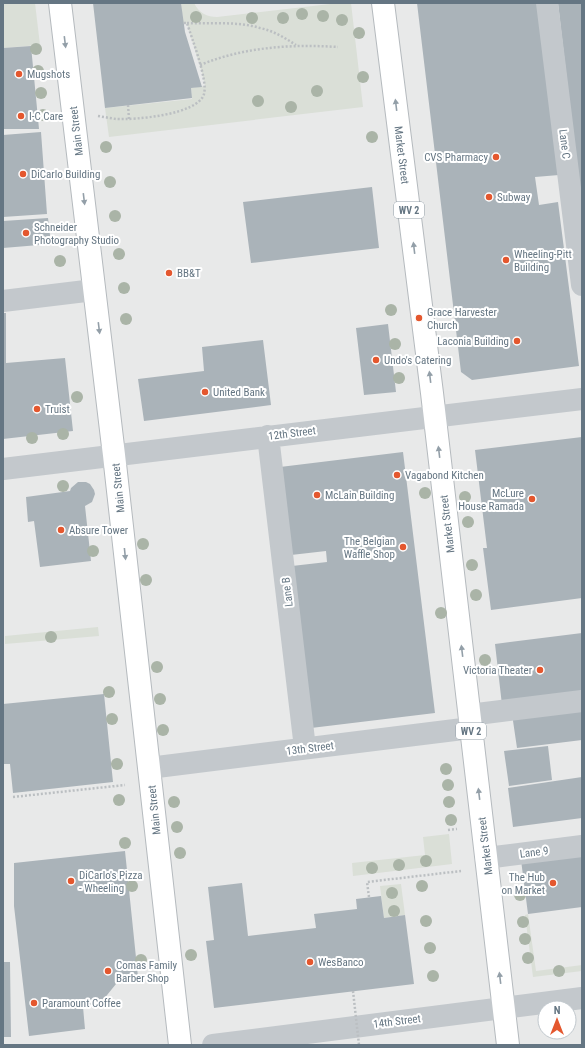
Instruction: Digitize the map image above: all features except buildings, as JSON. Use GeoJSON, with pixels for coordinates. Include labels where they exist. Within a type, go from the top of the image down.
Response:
{"type":"FeatureCollection","features":[{"type":"Feature","properties":{"kind":"main road","name":"Main Street"},"geometry":{"type":"LineString","coordinates":[[60,3],[114,455],[180,1045]]}},
{"type":"Feature","properties":{"kind":"main road","name":"Market Street"},"geometry":{"type":"LineString","coordinates":[[383,3],[434,416],[508,1045]]}},
{"type":"Feature","properties":{"kind":"street","name":"Lane C"},"geometry":{"type":"LineString","coordinates":[[547,3],[582,285]]}},
{"type":"Feature","properties":{"kind":"street"},"geometry":{"type":"LineString","coordinates":[[3,301],[94,290]]}},
{"type":"Feature","properties":{"kind":"street","name":"12th Street"},"geometry":{"type":"LineString","coordinates":[[3,469],[582,399]]}},
{"type":"Feature","properties":{"kind":"street","name":"Lane B"},"geometry":{"type":"LineString","coordinates":[[268,436],[306,748]]}},
{"type":"Feature","properties":{"kind":"street","name":"13th Street"},"geometry":{"type":"LineString","coordinates":[[149,768],[306,748],[470,722],[582,701]]}},
{"type":"Feature","properties":{"kind":"street","name":"Lane 9"},"geometry":{"type":"LineString","coordinates":[[486,858],[582,846]]}},
{"type":"Feature","properties":{"kind":"street","name":"14th Street"},"geometry":{"type":"LineString","coordinates":[[213,1045],[338,1037],[503,1007],[582,998]]}},
{"type":"Feature","properties":{"kind":"path"},"geometry":{"type":"LineString","coordinates":[[98,116],[115,119],[130,119],[177,112],[193,107],[202,100],[205,94],[205,86],[200,65],[185,23],[242,24],[280,35],[297,46]]}},
{"type":"Feature","properties":{"kind":"path"},"geometry":{"type":"LineString","coordinates":[[200,65],[218,57],[236,52],[297,46],[338,47]]}},
{"type":"Feature","properties":{"kind":"path"},"geometry":{"type":"LineString","coordinates":[[128,105],[130,119]]}},
{"type":"Feature","properties":{"kind":"path"},"geometry":{"type":"LineString","coordinates":[[13,797],[125,784]]}},
{"type":"Feature","properties":{"kind":"path"},"geometry":{"type":"LineString","coordinates":[[448,830],[457,829]]}},
{"type":"Feature","properties":{"kind":"path"},"geometry":{"type":"LineString","coordinates":[[369,897],[367,882],[461,870]]}},
{"type":"Feature","properties":{"kind":"path"},"geometry":{"type":"LineString","coordinates":[[352,991],[359,1045]]}},
{"type":"Feature","properties":{"kind":"shaded area"},"geometry":{"type":"Polygon","coordinates":[[[3,3],[582,3],[582,1045],[3,1045],[3,3]]]}},
{"type":"Feature","properties":{"kind":"shaded area"},"geometry":{"type":"Polygon","coordinates":[[[3,3],[35,3],[40,45],[3,48],[3,3]]]}},
{"type":"Feature","properties":{"kind":"shaded area"},"geometry":{"type":"Polygon","coordinates":[[[181,3],[194,3],[204,14],[217,17],[339,3],[351,3],[363,107],[109,137],[105,108],[192,99],[191,88],[205,86],[187,24],[183,23],[181,3]]]}},
{"type":"Feature","properties":{"kind":"shaded area"},"geometry":{"type":"Polygon","coordinates":[[[98,627],[99,636],[5,644],[5,636],[98,627]]]}},
{"type":"Feature","properties":{"kind":"shaded area"},"geometry":{"type":"Polygon","coordinates":[[[449,834],[452,864],[353,876],[352,863],[425,855],[423,837],[449,834]]]}},
{"type":"Feature","properties":{"kind":"shaded area"},"geometry":{"type":"Polygon","coordinates":[[[401,884],[405,915],[384,918],[380,886],[401,884]]]}},
{"type":"Feature","properties":{"kind":"shaded area"},"geometry":{"type":"Polygon","coordinates":[[[528,914],[536,971],[582,965],[582,971],[533,977],[525,915],[528,914]]]}},
{"type":"Feature","properties":{"kind":"place","name":"Mugshots"},"geometry":{"type":"Point","coordinates":[19,74]}},
{"type":"Feature","properties":{"kind":"place","name":"I-C Care"},"geometry":{"type":"Point","coordinates":[21,116]}},
{"type":"Feature","properties":{"kind":"place","name":"CVS Pharmacy"},"geometry":{"type":"Point","coordinates":[496,157]}},
{"type":"Feature","properties":{"kind":"place","name":"DiCarlo Building"},"geometry":{"type":"Point","coordinates":[23,174]}},
{"type":"Feature","properties":{"kind":"place","name":"Subway"},"geometry":{"type":"Point","coordinates":[489,197]}},
{"type":"Feature","properties":{"kind":"place","name":"Schneider Photography Studio"},"geometry":{"type":"Point","coordinates":[26,233]}},
{"type":"Feature","properties":{"kind":"place","name":"Wheeling-Pitt Building"},"geometry":{"type":"Point","coordinates":[506,260]}},
{"type":"Feature","properties":{"kind":"place","name":"BB&T"},"geometry":{"type":"Point","coordinates":[169,273]}},
{"type":"Feature","properties":{"kind":"place","name":"Grace Harvester Church"},"geometry":{"type":"Point","coordinates":[419,318]}},
{"type":"Feature","properties":{"kind":"place","name":"Laconia Building"},"geometry":{"type":"Point","coordinates":[517,341]}},
{"type":"Feature","properties":{"kind":"place","name":"Undo's Catering"},"geometry":{"type":"Point","coordinates":[376,360]}},
{"type":"Feature","properties":{"kind":"place","name":"United Bank"},"geometry":{"type":"Point","coordinates":[205,392]}},
{"type":"Feature","properties":{"kind":"place","name":"Truist"},"geometry":{"type":"Point","coordinates":[37,409]}},
{"type":"Feature","properties":{"kind":"place","name":"Vagabond Kitchen"},"geometry":{"type":"Point","coordinates":[397,475]}},
{"type":"Feature","properties":{"kind":"place","name":"McLain Building"},"geometry":{"type":"Point","coordinates":[317,495]}},
{"type":"Feature","properties":{"kind":"place","name":"McLure House Ramada"},"geometry":{"type":"Point","coordinates":[532,499]}},
{"type":"Feature","properties":{"kind":"place","name":"Absure Tower"},"geometry":{"type":"Point","coordinates":[61,530]}},
{"type":"Feature","properties":{"kind":"place","name":"The Belgian Waffle Shop"},"geometry":{"type":"Point","coordinates":[403,547]}},
{"type":"Feature","properties":{"kind":"place","name":"Victoria Theater"},"geometry":{"type":"Point","coordinates":[540,670]}},
{"type":"Feature","properties":{"kind":"place","name":"DiCarlo's Pizza - Wheeling"},"geometry":{"type":"Point","coordinates":[71,881]}},
{"type":"Feature","properties":{"kind":"place","name":"The Hub on Market"},"geometry":{"type":"Point","coordinates":[553,883]}},
{"type":"Feature","properties":{"kind":"place","name":"WesBanco"},"geometry":{"type":"Point","coordinates":[310,962]}},
{"type":"Feature","properties":{"kind":"place","name":"Comas Family Barber Shop"},"geometry":{"type":"Point","coordinates":[108,971]}},
{"type":"Feature","properties":{"kind":"place","name":"Paramount Coffee"},"geometry":{"type":"Point","coordinates":[34,1003]}}]}
